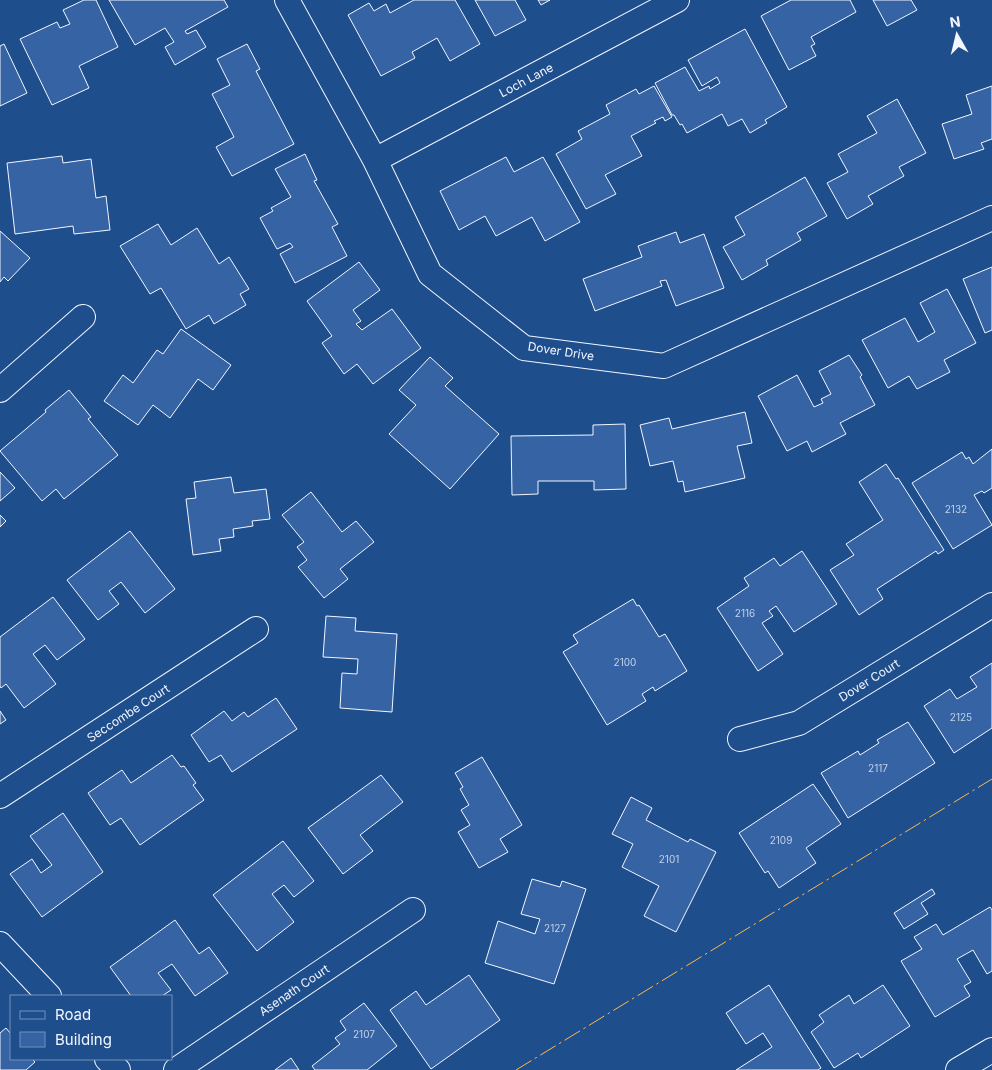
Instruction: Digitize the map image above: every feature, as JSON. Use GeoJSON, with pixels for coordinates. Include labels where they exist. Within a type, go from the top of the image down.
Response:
{"type":"FeatureCollection","features":[{"type":"Feature","properties":{"kind":"street","name":"Dover Drive"},"geometry":{"type":"LineString","coordinates":[[288,0],[375,160],[430,274],[524,348],[664,366],[992,218]]}},
{"type":"Feature","properties":{"kind":"street","name":"Loch Lane"},"geometry":{"type":"LineString","coordinates":[[375,160],[677,0]]}},
{"type":"Feature","properties":{"kind":"street"},"geometry":{"type":"LineString","coordinates":[[0,390],[83,317]]}},
{"type":"Feature","properties":{"kind":"street","name":"Dover Court"},"geometry":{"type":"LineString","coordinates":[[740,739],[799,723],[992,605]]}},
{"type":"Feature","properties":{"kind":"street","name":"Seccombe Court"},"geometry":{"type":"LineString","coordinates":[[0,796],[256,629]]}},
{"type":"Feature","properties":{"kind":"street","name":"Asenath Court"},"geometry":{"type":"LineString","coordinates":[[176,1070],[413,910]]}},
{"type":"Feature","properties":{"kind":"street"},"geometry":{"type":"LineString","coordinates":[[0,944],[48,995]]}},
{"type":"Feature","properties":{"kind":"street"},"geometry":{"type":"LineString","coordinates":[[958,1070],[992,1050]]}},
{"type":"Feature","properties":{"kind":"street"},"geometry":{"type":"LineString","coordinates":[[108,1060],[118,1070]]}},
{"type":"Feature","properties":{"kind":"building"},"geometry":{"type":"Polygon","coordinates":[[[84,0],[96,0],[118,47],[79,66],[89,88],[52,105],[20,39],[57,22],[60,28],[70,24],[63,10],[84,0]]]}},
{"type":"Feature","properties":{"kind":"building"},"geometry":{"type":"Polygon","coordinates":[[[109,0],[224,0],[228,7],[185,31],[187,34],[196,30],[206,47],[175,65],[165,47],[174,42],[165,28],[135,45],[109,0]]]}},
{"type":"Feature","properties":{"kind":"building"},"geometry":{"type":"Polygon","coordinates":[[[414,0],[455,0],[480,44],[450,61],[437,38],[412,52],[415,58],[381,76],[348,15],[369,3],[374,11],[386,4],[390,13],[414,0]]]}},
{"type":"Feature","properties":{"kind":"building"},"geometry":{"type":"Polygon","coordinates":[[[475,0],[515,0],[526,20],[495,36],[475,0]]]}},
{"type":"Feature","properties":{"kind":"building"},"geometry":{"type":"Polygon","coordinates":[[[538,0],[550,0],[541,5],[538,0]]]}},
{"type":"Feature","properties":{"kind":"building"},"geometry":{"type":"Polygon","coordinates":[[[791,0],[850,0],[856,12],[811,37],[815,44],[811,46],[816,56],[789,70],[761,16],[791,0]]]}},
{"type":"Feature","properties":{"kind":"building"},"geometry":{"type":"Polygon","coordinates":[[[873,0],[911,0],[917,10],[887,26],[873,0]]]}},
{"type":"Feature","properties":{"kind":"building"},"geometry":{"type":"Polygon","coordinates":[[[745,29],[787,107],[765,120],[767,123],[750,133],[742,119],[728,126],[722,114],[687,133],[682,124],[680,125],[674,115],[672,115],[655,83],[685,67],[699,91],[709,86],[710,89],[720,83],[717,77],[702,86],[688,60],[745,29]]]}},
{"type":"Feature","properties":{"kind":"building"},"geometry":{"type":"Polygon","coordinates":[[[4,44],[27,93],[0,106],[0,46],[4,44]]]}},
{"type":"Feature","properties":{"kind":"building"},"geometry":{"type":"Polygon","coordinates":[[[247,44],[260,69],[256,71],[294,144],[232,176],[216,147],[234,137],[212,94],[230,85],[217,59],[247,44]]]}},
{"type":"Feature","properties":{"kind":"building"},"geometry":{"type":"Polygon","coordinates":[[[654,86],[672,117],[665,121],[663,117],[654,121],[656,123],[631,136],[642,156],[605,175],[616,194],[586,209],[556,154],[582,139],[578,131],[610,114],[606,105],[636,89],[639,94],[654,86]]]}},
{"type":"Feature","properties":{"kind":"building"},"geometry":{"type":"Polygon","coordinates":[[[992,86],[992,139],[981,143],[984,149],[954,159],[942,124],[972,114],[966,95],[992,86]]]}},
{"type":"Feature","properties":{"kind":"building"},"geometry":{"type":"Polygon","coordinates":[[[897,99],[926,153],[899,167],[904,176],[868,196],[873,204],[847,219],[827,183],[848,172],[838,154],[877,133],[867,116],[897,99]]]}},
{"type":"Feature","properties":{"kind":"building"},"geometry":{"type":"Polygon","coordinates":[[[305,154],[317,180],[314,181],[338,224],[332,227],[347,256],[295,283],[280,254],[293,247],[290,243],[277,249],[260,218],[273,211],[271,208],[291,197],[275,169],[305,154]]]}},
{"type":"Feature","properties":{"kind":"building"},"geometry":{"type":"Polygon","coordinates":[[[62,156],[63,163],[91,159],[96,198],[106,196],[110,230],[74,234],[73,226],[15,234],[7,163],[62,156]]]}},
{"type":"Feature","properties":{"kind":"building"},"geometry":{"type":"Polygon","coordinates":[[[506,157],[514,172],[543,157],[580,222],[545,241],[532,217],[496,236],[485,216],[459,230],[440,191],[506,157]]]}},
{"type":"Feature","properties":{"kind":"building"},"geometry":{"type":"Polygon","coordinates":[[[805,177],[827,216],[797,233],[801,240],[766,260],[768,265],[742,280],[723,247],[745,235],[735,217],[805,177]]]}},
{"type":"Feature","properties":{"kind":"building"},"geometry":{"type":"Polygon","coordinates":[[[158,224],[171,245],[197,228],[219,264],[229,257],[249,289],[240,294],[246,305],[214,324],[209,315],[186,329],[161,288],[150,294],[120,246],[158,224]]]}},
{"type":"Feature","properties":{"kind":"building"},"geometry":{"type":"Polygon","coordinates":[[[0,231],[30,258],[8,281],[4,277],[0,282],[0,231]]]}},
{"type":"Feature","properties":{"kind":"building"},"geometry":{"type":"Polygon","coordinates":[[[676,232],[680,243],[704,234],[724,288],[676,306],[666,280],[660,281],[662,286],[595,311],[583,279],[642,257],[638,246],[676,232]]]}},
{"type":"Feature","properties":{"kind":"building"},"geometry":{"type":"Polygon","coordinates":[[[359,262],[380,290],[353,310],[361,321],[356,324],[362,330],[392,309],[421,348],[373,384],[357,364],[344,374],[322,343],[332,336],[307,301],[359,262]]]}},
{"type":"Feature","properties":{"kind":"building"},"geometry":{"type":"Polygon","coordinates":[[[992,267],[992,330],[985,333],[963,279],[992,267]]]}},
{"type":"Feature","properties":{"kind":"building"},"geometry":{"type":"Polygon","coordinates":[[[947,289],[976,343],[944,360],[950,372],[917,389],[909,376],[888,388],[862,340],[905,318],[918,342],[935,332],[920,303],[947,289]]]}},
{"type":"Feature","properties":{"kind":"building"},"geometry":{"type":"Polygon","coordinates":[[[181,329],[231,365],[213,390],[198,379],[170,418],[153,405],[138,425],[104,401],[123,375],[133,383],[157,350],[163,354],[181,329]]]}},
{"type":"Feature","properties":{"kind":"building"},"geometry":{"type":"Polygon","coordinates":[[[849,355],[862,375],[860,377],[875,405],[840,423],[846,434],[812,452],[807,441],[787,451],[758,396],[797,375],[814,407],[823,403],[821,399],[831,394],[819,371],[849,355]]]}},
{"type":"Feature","properties":{"kind":"building"},"geometry":{"type":"Polygon","coordinates":[[[430,357],[453,378],[445,386],[499,434],[450,489],[389,434],[416,405],[399,390],[430,357]]]}},
{"type":"Feature","properties":{"kind":"building"},"geometry":{"type":"Polygon","coordinates":[[[69,390],[91,417],[88,419],[118,455],[64,499],[56,489],[42,501],[0,451],[69,390]]]}},
{"type":"Feature","properties":{"kind":"building"},"geometry":{"type":"Polygon","coordinates":[[[745,412],[752,443],[737,446],[745,478],[685,492],[683,481],[678,482],[673,461],[650,466],[640,425],[669,418],[672,429],[745,412]]]}},
{"type":"Feature","properties":{"kind":"building"},"geometry":{"type":"Polygon","coordinates":[[[625,424],[626,489],[594,490],[594,481],[538,481],[538,494],[512,495],[511,436],[593,435],[593,425],[625,424]]]}},
{"type":"Feature","properties":{"kind":"building"},"geometry":{"type":"Polygon","coordinates":[[[992,449],[992,488],[984,493],[982,491],[974,495],[992,525],[953,549],[912,483],[962,452],[966,459],[969,457],[973,464],[992,449]]]}},
{"type":"Feature","properties":{"kind":"building"},"geometry":{"type":"Polygon","coordinates":[[[886,464],[896,479],[898,478],[944,550],[938,554],[936,551],[877,589],[883,599],[859,615],[830,570],[854,555],[846,544],[883,520],[859,482],[886,464]]]}},
{"type":"Feature","properties":{"kind":"building"},"geometry":{"type":"Polygon","coordinates":[[[0,472],[15,488],[0,501],[0,472]]]}},
{"type":"Feature","properties":{"kind":"building"},"geometry":{"type":"Polygon","coordinates":[[[231,477],[234,493],[266,489],[270,519],[252,521],[253,526],[233,529],[234,537],[219,539],[221,551],[193,555],[186,499],[196,498],[194,482],[231,477]]]}},
{"type":"Feature","properties":{"kind":"building"},"geometry":{"type":"Polygon","coordinates":[[[311,492],[342,532],[356,521],[374,542],[340,569],[348,579],[324,598],[298,567],[307,560],[297,547],[304,542],[282,515],[311,492]]]}},
{"type":"Feature","properties":{"kind":"building"},"geometry":{"type":"Polygon","coordinates":[[[0,515],[6,521],[0,527],[0,515]]]}},
{"type":"Feature","properties":{"kind":"building"},"geometry":{"type":"Polygon","coordinates":[[[130,531],[175,589],[145,613],[121,582],[109,591],[119,604],[98,620],[67,580],[130,531]]]}},
{"type":"Feature","properties":{"kind":"building"},"geometry":{"type":"Polygon","coordinates":[[[802,551],[837,604],[794,632],[776,606],[769,611],[773,616],[762,623],[783,654],[758,671],[717,608],[749,586],[744,578],[774,558],[780,566],[802,551]]]}},
{"type":"Feature","properties":{"kind":"building"},"geometry":{"type":"Polygon","coordinates":[[[53,597],[85,639],[57,660],[45,645],[33,654],[56,684],[24,708],[6,684],[1,688],[0,686],[0,637],[53,597]]]}},
{"type":"Feature","properties":{"kind":"building"},"geometry":{"type":"Polygon","coordinates":[[[633,599],[637,606],[639,605],[659,637],[665,634],[687,671],[655,691],[653,687],[642,694],[646,701],[607,725],[563,652],[578,643],[573,635],[633,599]]]}},
{"type":"Feature","properties":{"kind":"building"},"geometry":{"type":"Polygon","coordinates":[[[326,616],[356,618],[355,631],[397,634],[392,712],[340,708],[342,673],[357,674],[358,659],[323,657],[326,616]]]}},
{"type":"Feature","properties":{"kind":"building"},"geometry":{"type":"Polygon","coordinates":[[[992,663],[992,728],[954,753],[924,706],[950,689],[957,699],[977,687],[970,677],[992,663]]]}},
{"type":"Feature","properties":{"kind":"building"},"geometry":{"type":"Polygon","coordinates":[[[276,698],[297,729],[232,772],[221,755],[209,762],[191,735],[224,711],[232,721],[244,712],[248,717],[276,698]]]}},
{"type":"Feature","properties":{"kind":"building"},"geometry":{"type":"Polygon","coordinates":[[[0,711],[6,720],[0,724],[0,711]]]}},
{"type":"Feature","properties":{"kind":"building"},"geometry":{"type":"Polygon","coordinates":[[[908,722],[935,763],[848,818],[821,773],[858,751],[860,755],[879,743],[877,740],[908,722]]]}},
{"type":"Feature","properties":{"kind":"building"},"geometry":{"type":"Polygon","coordinates":[[[172,755],[181,767],[184,766],[196,783],[193,785],[204,800],[140,845],[121,818],[110,825],[88,793],[122,770],[131,783],[172,755]]]}},
{"type":"Feature","properties":{"kind":"building"},"geometry":{"type":"Polygon","coordinates":[[[482,757],[522,825],[500,839],[508,852],[479,868],[458,832],[470,825],[461,810],[469,805],[460,789],[463,787],[455,773],[482,757]]]}},
{"type":"Feature","properties":{"kind":"building"},"geometry":{"type":"Polygon","coordinates":[[[381,775],[403,802],[360,835],[373,851],[343,874],[308,828],[381,775]]]}},
{"type":"Feature","properties":{"kind":"building"},"geometry":{"type":"Polygon","coordinates":[[[813,784],[841,824],[806,848],[816,863],[779,888],[768,871],[765,873],[739,833],[813,784]]]}},
{"type":"Feature","properties":{"kind":"building"},"geometry":{"type":"Polygon","coordinates":[[[631,797],[652,808],[646,820],[688,842],[690,839],[716,852],[676,932],[644,916],[659,886],[622,867],[633,844],[612,834],[631,797]]]}},
{"type":"Feature","properties":{"kind":"building"},"geometry":{"type":"Polygon","coordinates":[[[63,813],[103,872],[42,917],[10,874],[32,859],[41,873],[52,865],[30,836],[63,813]]]}},
{"type":"Feature","properties":{"kind":"building"},"geometry":{"type":"Polygon","coordinates":[[[283,841],[314,881],[294,897],[284,885],[272,894],[294,922],[257,951],[213,895],[283,841]]]}},
{"type":"Feature","properties":{"kind":"building"},"geometry":{"type":"Polygon","coordinates":[[[532,879],[560,887],[562,881],[586,889],[554,984],[485,963],[498,921],[535,934],[540,919],[521,914],[532,879]]]}},
{"type":"Feature","properties":{"kind":"building"},"geometry":{"type":"Polygon","coordinates":[[[932,889],[935,894],[921,903],[928,914],[904,929],[894,913],[932,889]]]}},
{"type":"Feature","properties":{"kind":"building"},"geometry":{"type":"Polygon","coordinates":[[[990,907],[992,910],[992,971],[987,974],[973,950],[957,959],[971,982],[964,986],[970,996],[935,1017],[901,961],[922,949],[914,937],[936,924],[943,935],[990,907]]]}},
{"type":"Feature","properties":{"kind":"building"},"geometry":{"type":"Polygon","coordinates":[[[175,920],[199,954],[209,947],[228,973],[195,996],[172,964],[158,973],[171,990],[164,995],[130,995],[110,967],[175,920]]]}},
{"type":"Feature","properties":{"kind":"building"},"geometry":{"type":"Polygon","coordinates":[[[469,975],[500,1020],[431,1069],[390,1010],[416,991],[426,1005],[469,975]]]}},
{"type":"Feature","properties":{"kind":"building"},"geometry":{"type":"Polygon","coordinates":[[[769,985],[821,1068],[818,1070],[736,1070],[772,1047],[763,1033],[746,1044],[726,1013],[769,985]]]}},
{"type":"Feature","properties":{"kind":"building"},"geometry":{"type":"Polygon","coordinates":[[[883,985],[910,1026],[861,1058],[858,1053],[834,1068],[811,1032],[824,1022],[819,1015],[849,995],[854,1004],[883,985]]]}},
{"type":"Feature","properties":{"kind":"building"},"geometry":{"type":"Polygon","coordinates":[[[364,1003],[397,1046],[367,1070],[315,1070],[312,1066],[340,1044],[335,1038],[346,1030],[340,1021],[364,1003]]]}},
{"type":"Feature","properties":{"kind":"building"},"geometry":{"type":"Polygon","coordinates":[[[6,1028],[10,1033],[10,1060],[33,1060],[35,1062],[26,1070],[0,1070],[0,1033],[6,1028]]]}},
{"type":"Feature","properties":{"kind":"building"},"geometry":{"type":"Polygon","coordinates":[[[291,1058],[299,1070],[275,1070],[291,1058]]]}},
{"type":"Feature","properties":{"kind":"power"},"geometry":{"type":"LineString","coordinates":[[516,1070],[992,779]]}}]}
